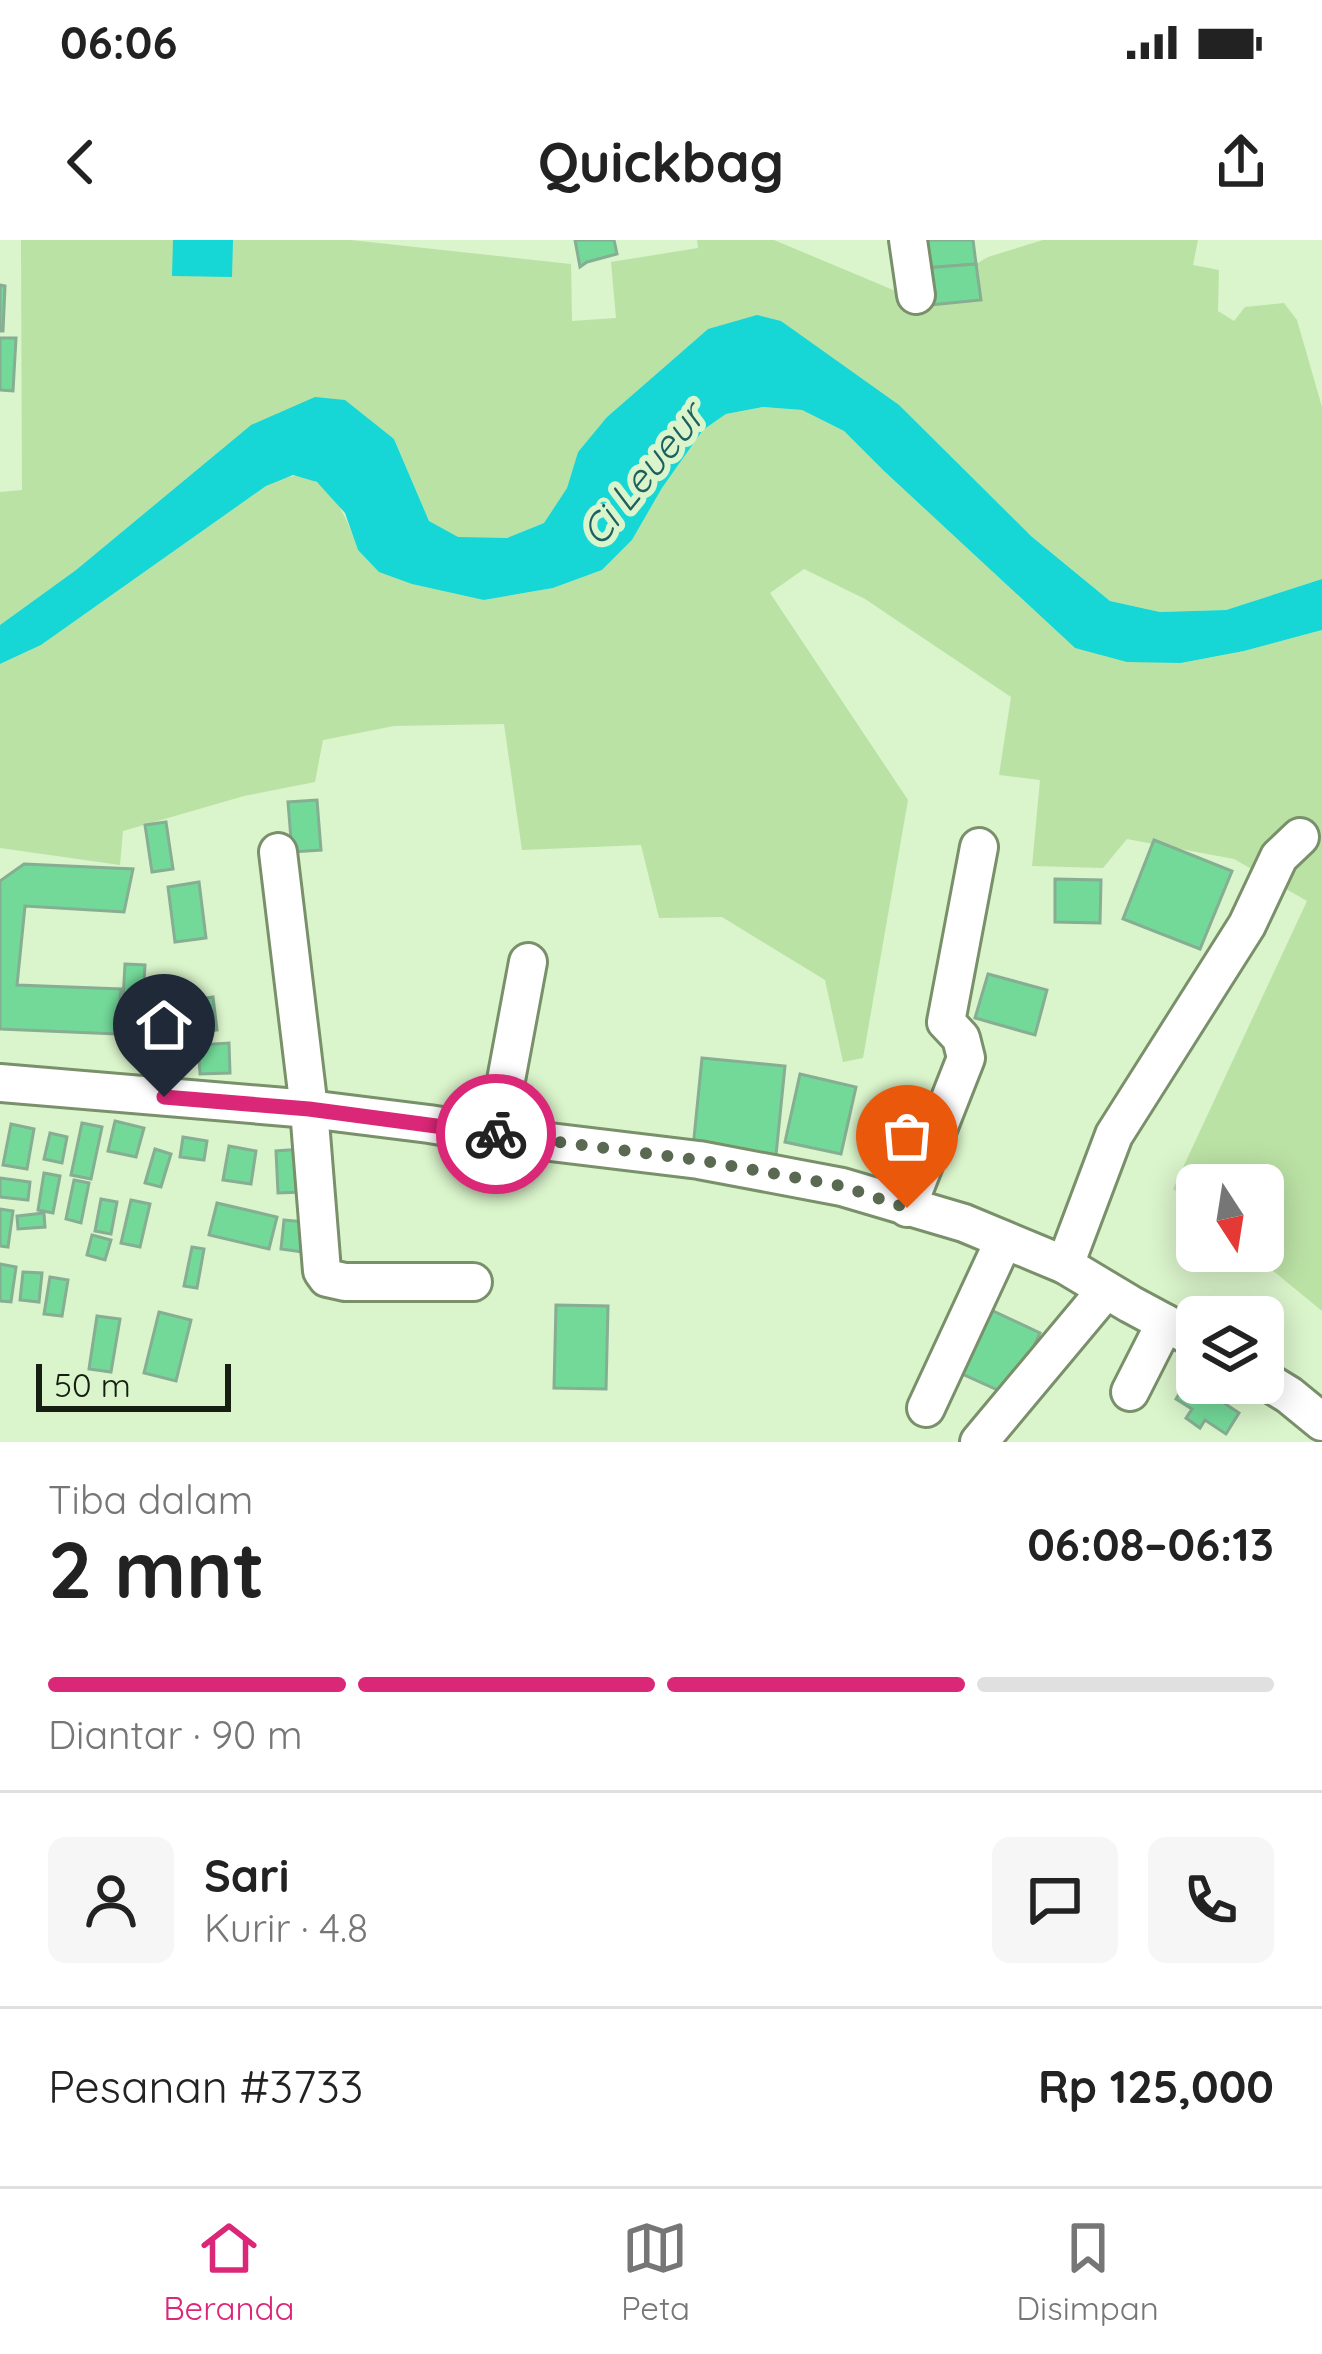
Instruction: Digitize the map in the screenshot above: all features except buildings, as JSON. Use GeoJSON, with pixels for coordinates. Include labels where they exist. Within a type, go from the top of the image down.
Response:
{"type":"FeatureCollection","features":[{"type":"Feature","properties":{"kind":"street"},"geometry":{"type":"LineString","coordinates":[[908,240],[916,295]]}},
{"type":"Feature","properties":{"kind":"street"},"geometry":{"type":"LineString","coordinates":[[1065,1265],[1114,1135],[1247,925],[1279,857],[1300,837]]}},
{"type":"Feature","properties":{"kind":"street"},"geometry":{"type":"LineString","coordinates":[[907,1208],[966,1058],[961,1038],[946,1022],[979,847]]}},
{"type":"Feature","properties":{"kind":"street"},"geometry":{"type":"LineString","coordinates":[[278,852],[324,1275],[346,1282],[473,1282]]}},
{"type":"Feature","properties":{"kind":"street"},"geometry":{"type":"LineString","coordinates":[[496,1134],[528,962]]}},
{"type":"Feature","properties":{"kind":"street"},"geometry":{"type":"LineString","coordinates":[[0,1084],[309,1109],[699,1160],[842,1186],[964,1223],[1065,1265],[1176,1329]]}},
{"type":"Feature","properties":{"kind":"street"},"geometry":{"type":"LineString","coordinates":[[926,1408],[1004,1240]]}},
{"type":"Feature","properties":{"kind":"street"},"geometry":{"type":"LineString","coordinates":[[979,1442],[1106,1291]]}},
{"type":"Feature","properties":{"kind":"street"},"geometry":{"type":"LineString","coordinates":[[1130,1392],[1176,1338]]}},
{"type":"Feature","properties":{"kind":"street"},"geometry":{"type":"LineString","coordinates":[[1284,1392],[1322,1422]]}},
{"type":"Feature","properties":{"kind":"green space"},"geometry":{"type":"Polygon","coordinates":[[[21,240],[351,240],[571,264],[572,321],[616,318],[611,262],[698,248],[697,240],[774,240],[929,305],[980,300],[976,264],[1043,240],[1198,240],[1193,265],[1219,270],[1218,311],[1234,321],[1245,307],[1284,303],[1297,320],[1322,407],[1322,579],[1226,610],[1160,612],[1110,601],[781,321],[708,329],[607,417],[578,452],[567,488],[544,523],[507,538],[458,538],[429,521],[394,439],[251,425],[76,570],[0,625],[0,492],[22,490],[21,240]]]}},
{"type":"Feature","properties":{"kind":"green space"},"geometry":{"type":"Polygon","coordinates":[[[763,407],[802,410],[844,431],[1075,648],[1181,663],[1322,630],[1322,1311],[1275,1272],[1284,1272],[1284,1164],[1185,1164],[1307,901],[1234,859],[1127,839],[1103,868],[1032,866],[1040,780],[999,775],[1011,697],[865,599],[804,569],[770,593],[908,800],[863,1058],[843,1062],[825,980],[722,917],[659,918],[641,845],[522,850],[504,724],[394,726],[323,740],[315,782],[244,796],[123,831],[120,865],[0,848],[0,664],[41,645],[266,486],[284,478],[308,478],[337,503],[358,550],[484,600],[553,588],[602,570],[632,540],[703,430],[726,414],[763,407]]]}},
{"type":"Feature","properties":{"kind":"water"},"geometry":{"type":"Polygon","coordinates":[[[173,240],[233,240],[232,277],[172,276],[173,240]]]}},
{"type":"Feature","properties":{"kind":"water","name":"Ci Leueur"},"geometry":{"type":"Polygon","coordinates":[[[757,315],[781,321],[899,405],[1031,536],[1110,601],[1160,612],[1226,610],[1322,579],[1322,630],[1181,663],[1127,662],[1075,648],[844,431],[802,410],[763,407],[726,414],[703,430],[632,540],[602,570],[553,588],[484,600],[379,572],[358,550],[345,513],[317,482],[293,475],[266,486],[41,645],[0,664],[0,625],[76,570],[251,425],[315,397],[345,400],[394,439],[429,521],[458,537],[507,538],[544,523],[567,488],[578,452],[607,417],[708,329],[757,315]]]}},
{"type":"Feature","properties":{"kind":"way so far"},"geometry":{"type":"LineString","coordinates":[[496,1134],[699,1160],[842,1186],[907,1208]]}},
{"type":"Feature","properties":{"kind":"route"},"geometry":{"type":"LineString","coordinates":[[164,1097],[309,1109],[496,1134]]}}]}
